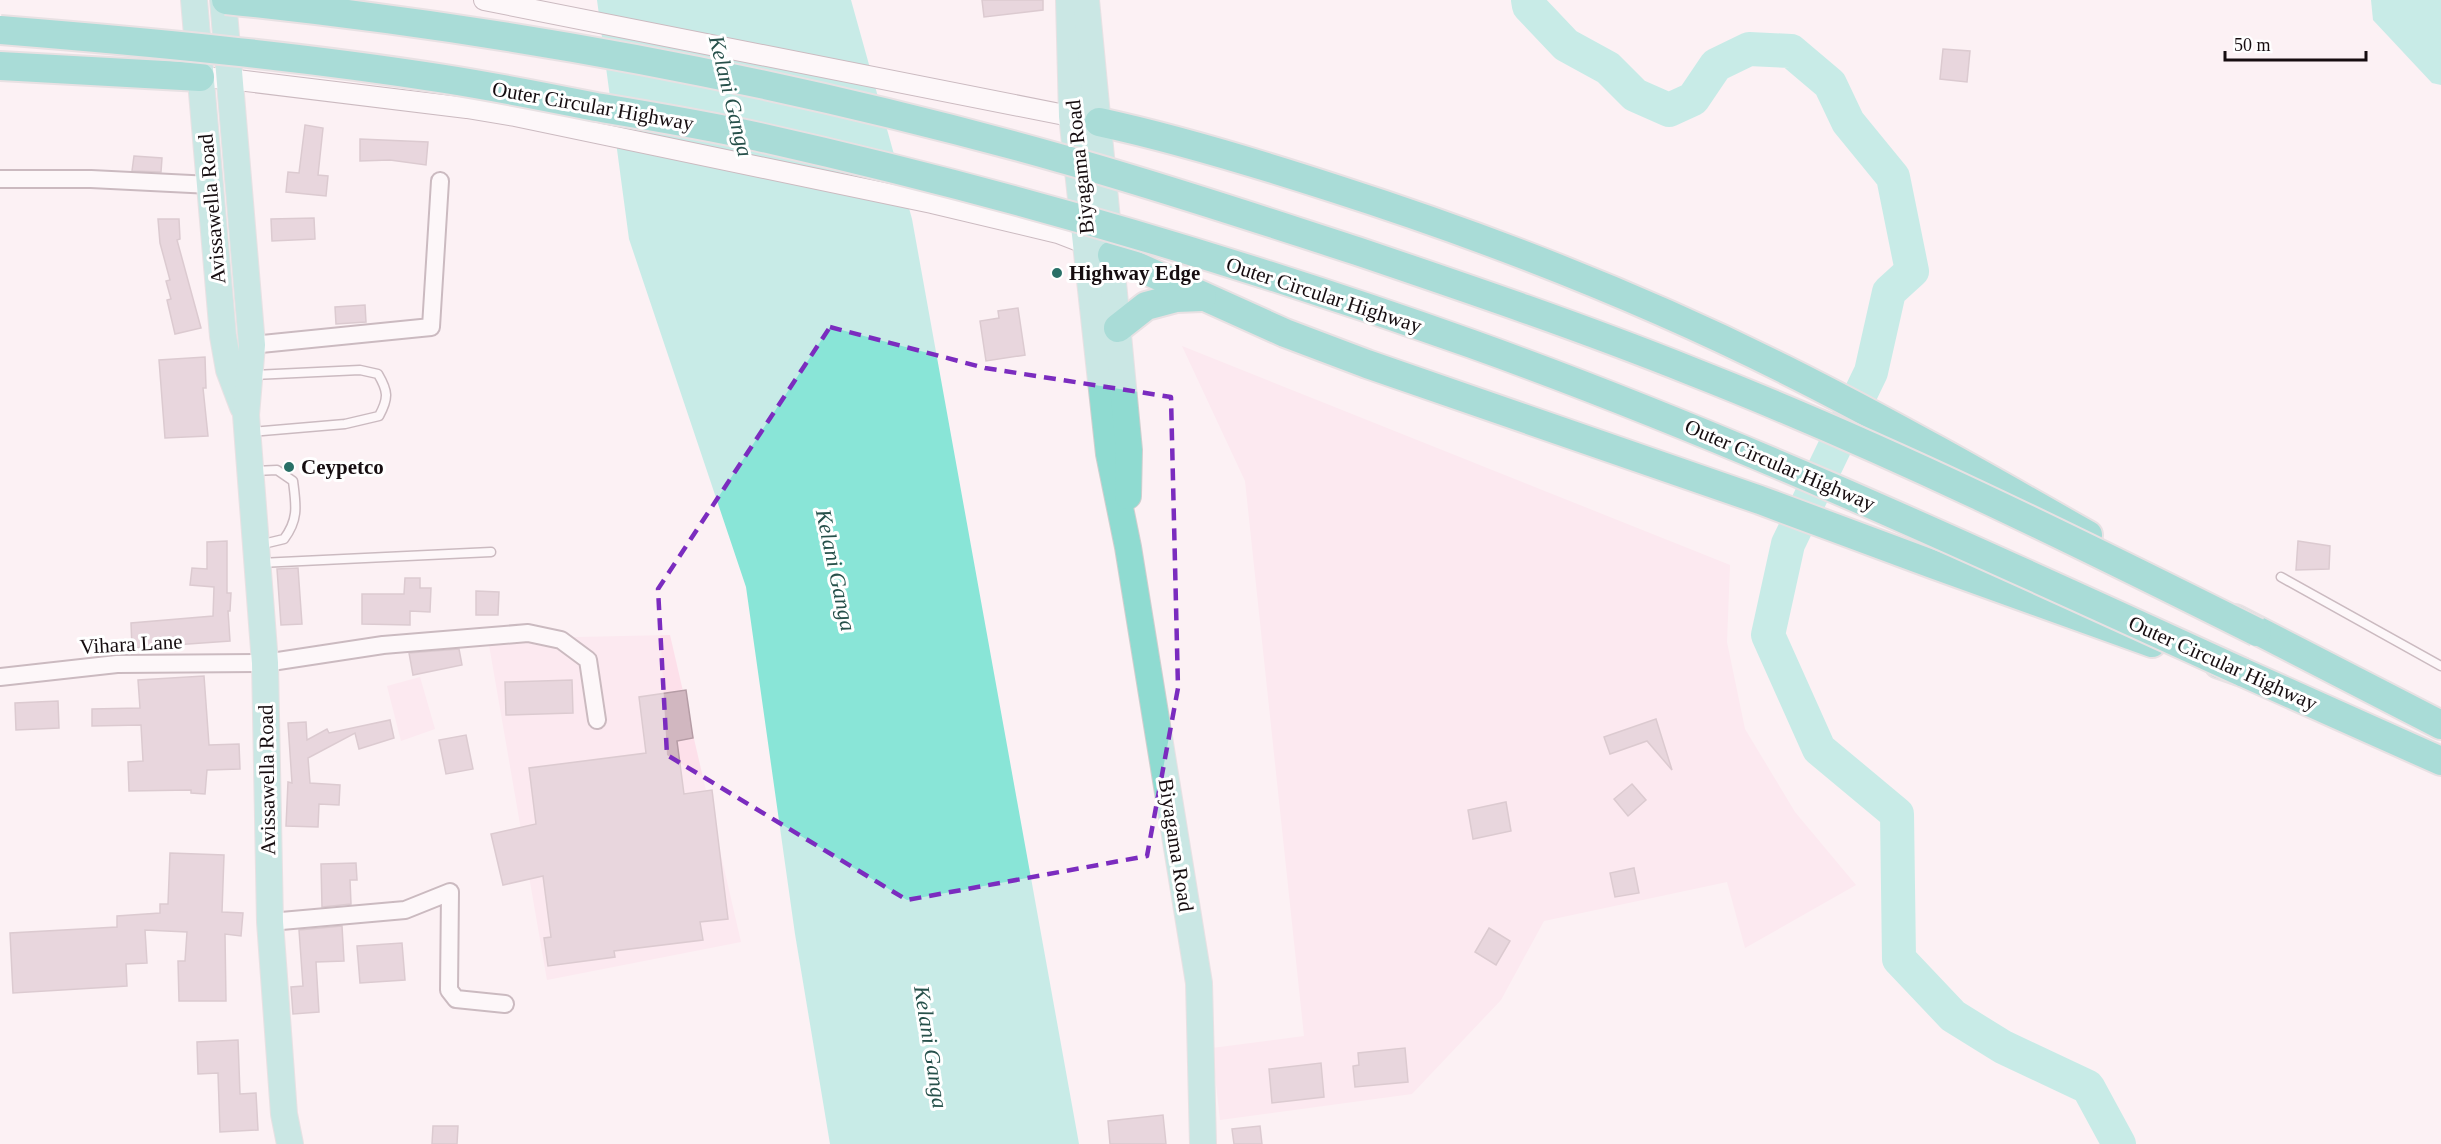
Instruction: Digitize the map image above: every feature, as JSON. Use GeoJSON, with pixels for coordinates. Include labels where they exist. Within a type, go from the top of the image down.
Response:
{"type":"FeatureCollection","features":[{"type":"Feature","properties":{"kind":"highway","name":"Outer Circular Highway"},"geometry":{"type":"LineString","coordinates":[[224,0],[448,27],[763,84],[1037,152],[1228,208],[1474,290],[1691,371],[1879,450],[2010,509],[2441,725]]}},
{"type":"Feature","properties":{"kind":"highway","name":"Outer Circular Highway"},"geometry":{"type":"LineString","coordinates":[[0,30],[173,46],[373,69],[619,111],[755,136],[917,175],[1157,240],[1472,344],[1680,423],[1862,498],[2441,761]]}},
{"type":"Feature","properties":{"kind":"highway"},"geometry":{"type":"LineString","coordinates":[[0,66],[200,77]]}},
{"type":"Feature","properties":{"kind":"highway"},"geometry":{"type":"LineString","coordinates":[[1086,119],[1152,133],[1256,163],[1405,211],[1531,258],[1636,302],[1783,368],[1978,473],[2257,632]]}},
{"type":"Feature","properties":{"kind":"highway"},"geometry":{"type":"LineString","coordinates":[[1100,249],[1285,333],[1367,364],[1760,500],[2066,613],[2242,672]]}},
{"type":"Feature","properties":{"kind":"highway"},"geometry":{"type":"LineString","coordinates":[[1118,328],[1146,306],[1176,298],[1202,297]]}},
{"type":"Feature","properties":{"kind":"main road","name":"Avissawella Road"},"geometry":{"type":"LineString","coordinates":[[194,0],[223,336],[229,370],[246,424]]}},
{"type":"Feature","properties":{"kind":"main road","name":"Avissawella Road"},"geometry":{"type":"LineString","coordinates":[[224,0],[252,345],[246,424],[265,663],[270,922],[284,1114],[290,1144]]}},
{"type":"Feature","properties":{"kind":"main road","name":"Biyagama Road"},"geometry":{"type":"LineString","coordinates":[[1069,0],[1086,119],[1100,249],[1109,454],[1128,547],[1199,983],[1203,1144]]}},
{"type":"Feature","properties":{"kind":"main road","name":"Biyagama Road"},"geometry":{"type":"LineString","coordinates":[[1086,0],[1086,119]]}},
{"type":"Feature","properties":{"kind":"main road","name":"Biyagama Road"},"geometry":{"type":"LineString","coordinates":[[1100,249],[1118,328],[1129,450],[1128,547]]}},
{"type":"Feature","properties":{"kind":"street"},"geometry":{"type":"LineString","coordinates":[[484,0],[1086,119]]}},
{"type":"Feature","properties":{"kind":"street"},"geometry":{"type":"LineString","coordinates":[[200,77],[467,108],[515,116],[932,203],[1059,233],[1100,249]]}},
{"type":"Feature","properties":{"kind":"street"},"geometry":{"type":"LineString","coordinates":[[0,179],[91,179],[211,184]]}},
{"type":"Feature","properties":{"kind":"street"},"geometry":{"type":"LineString","coordinates":[[252,345],[431,327],[440,181]]}},
{"type":"Feature","properties":{"kind":"street","name":"Vihara Lane"},"geometry":{"type":"LineString","coordinates":[[0,678],[117,664],[265,663],[383,645],[528,633],[561,640],[588,660],[597,720]]}},
{"type":"Feature","properties":{"kind":"street"},"geometry":{"type":"LineString","coordinates":[[270,922],[405,910],[450,892],[449,990],[456,999],[505,1004]]}},
{"type":"Feature","properties":{"kind":"lane"},"geometry":{"type":"LineString","coordinates":[[246,424],[345,424],[379,416],[386,405],[387,388],[378,374],[360,370],[249,375]]}},
{"type":"Feature","properties":{"kind":"lane"},"geometry":{"type":"LineString","coordinates":[[249,471],[277,470],[293,481],[296,504],[294,526],[284,539],[255,555]]}},
{"type":"Feature","properties":{"kind":"lane"},"geometry":{"type":"LineString","coordinates":[[255,555],[491,552]]}},
{"type":"Feature","properties":{"kind":"lane"},"geometry":{"type":"LineString","coordinates":[[2280,577],[2441,666]]}},
{"type":"Feature","properties":{"kind":"highlighted area"},"geometry":{"type":"Polygon","coordinates":[[[830,327],[985,368],[1171,397],[1178,688],[1147,856],[907,900],[667,755],[658,589],[830,327]]]}},
{"type":"Feature","properties":{"kind":"shaded area"},"geometry":{"type":"Polygon","coordinates":[[[1182,346],[1730,565],[1727,642],[1745,729],[1795,812],[1856,885],[1745,948],[1727,882],[1544,921],[1501,1000],[1412,1094],[1220,1120],[1212,1048],[1304,1036],[1245,481],[1182,346]]]}},
{"type":"Feature","properties":{"kind":"shaded area"},"geometry":{"type":"Polygon","coordinates":[[[670,635],[741,942],[547,980],[488,639],[670,635]]]}},
{"type":"Feature","properties":{"kind":"shaded area"},"geometry":{"type":"Polygon","coordinates":[[[420,677],[435,729],[401,741],[387,686],[420,677]]]}},
{"type":"Feature","properties":{"kind":"water","name":"Kelani Ganga"},"geometry":{"type":"Polygon","coordinates":[[[597,0],[851,0],[912,219],[1079,1144],[830,1144],[795,934],[746,587],[629,239],[597,0]]]}},
{"type":"Feature","properties":{"kind":"water"},"geometry":{"type":"Polygon","coordinates":[[[2371,0],[2441,0],[2441,85],[2432,83],[2373,20],[2371,0]]]}},
{"type":"Feature","properties":{"kind":"building"},"geometry":{"type":"Polygon","coordinates":[[[982,0],[1043,0],[1043,10],[984,17],[982,0]]]}},
{"type":"Feature","properties":{"kind":"building"},"geometry":{"type":"Polygon","coordinates":[[[1943,49],[1970,51],[1967,82],[1940,79],[1943,49]]]}},
{"type":"Feature","properties":{"kind":"building"},"geometry":{"type":"Polygon","coordinates":[[[305,125],[323,128],[318,175],[328,176],[326,196],[286,192],[288,172],[299,173],[305,125]]]}},
{"type":"Feature","properties":{"kind":"building"},"geometry":{"type":"Polygon","coordinates":[[[360,139],[428,142],[426,165],[390,160],[360,161],[360,139]]]}},
{"type":"Feature","properties":{"kind":"building"},"geometry":{"type":"Polygon","coordinates":[[[134,156],[162,158],[161,172],[132,171],[134,156]]]}},
{"type":"Feature","properties":{"kind":"building"},"geometry":{"type":"Polygon","coordinates":[[[314,218],[315,239],[272,241],[271,219],[314,218]]]}},
{"type":"Feature","properties":{"kind":"building"},"geometry":{"type":"Polygon","coordinates":[[[158,219],[179,219],[180,239],[177,240],[201,328],[175,334],[167,300],[171,299],[166,281],[170,280],[160,243],[158,219]]]}},
{"type":"Feature","properties":{"kind":"building"},"geometry":{"type":"Polygon","coordinates":[[[365,305],[366,322],[336,324],[335,307],[365,305]]]}},
{"type":"Feature","properties":{"kind":"building"},"geometry":{"type":"Polygon","coordinates":[[[1018,308],[1025,355],[986,361],[980,321],[999,318],[998,311],[1018,308]]]}},
{"type":"Feature","properties":{"kind":"building"},"geometry":{"type":"Polygon","coordinates":[[[205,357],[206,388],[203,388],[208,436],[165,438],[159,360],[205,357]]]}},
{"type":"Feature","properties":{"kind":"building"},"geometry":{"type":"Polygon","coordinates":[[[227,541],[227,593],[231,593],[230,611],[228,611],[230,641],[132,648],[131,623],[213,616],[214,587],[190,585],[192,568],[207,569],[207,542],[227,541]]]}},
{"type":"Feature","properties":{"kind":"building"},"geometry":{"type":"Polygon","coordinates":[[[2298,541],[2330,546],[2329,569],[2296,570],[2298,541]]]}},
{"type":"Feature","properties":{"kind":"building"},"geometry":{"type":"Polygon","coordinates":[[[298,568],[302,624],[281,625],[277,569],[298,568]]]}},
{"type":"Feature","properties":{"kind":"building"},"geometry":{"type":"Polygon","coordinates":[[[405,578],[420,578],[420,588],[431,588],[430,612],[410,611],[410,625],[362,624],[362,594],[404,594],[405,578]]]}},
{"type":"Feature","properties":{"kind":"building"},"geometry":{"type":"Polygon","coordinates":[[[476,591],[499,592],[498,615],[476,615],[476,591]]]}},
{"type":"Feature","properties":{"kind":"building"},"geometry":{"type":"Polygon","coordinates":[[[459,649],[462,665],[413,675],[409,653],[459,649]]]}},
{"type":"Feature","properties":{"kind":"building"},"geometry":{"type":"Polygon","coordinates":[[[204,676],[209,745],[239,744],[240,769],[207,770],[205,794],[191,793],[191,790],[129,791],[128,762],[143,761],[141,725],[92,726],[92,709],[140,708],[138,680],[204,676]]]}},
{"type":"Feature","properties":{"kind":"building"},"geometry":{"type":"Polygon","coordinates":[[[572,680],[573,713],[506,715],[505,682],[572,680]]]}},
{"type":"Feature","properties":{"kind":"building"},"geometry":{"type":"Polygon","coordinates":[[[686,690],[693,738],[677,741],[684,794],[712,790],[728,919],[700,922],[703,940],[614,951],[615,957],[548,966],[544,938],[551,937],[543,876],[503,885],[491,834],[536,824],[529,768],[646,753],[639,697],[686,690]]]}},
{"type":"Feature","properties":{"kind":"building"},"geometry":{"type":"Polygon","coordinates":[[[58,701],[59,728],[16,730],[15,703],[58,701]]]}},
{"type":"Feature","properties":{"kind":"building"},"geometry":{"type":"Polygon","coordinates":[[[1656,719],[1672,770],[1647,741],[1610,754],[1604,737],[1656,719]]]}},
{"type":"Feature","properties":{"kind":"building"},"geometry":{"type":"Polygon","coordinates":[[[390,720],[394,738],[359,749],[355,733],[308,758],[310,783],[340,785],[339,805],[319,804],[318,827],[286,826],[288,782],[292,783],[288,723],[306,722],[307,740],[327,729],[329,733],[390,720]]]}},
{"type":"Feature","properties":{"kind":"building"},"geometry":{"type":"Polygon","coordinates":[[[466,735],[473,769],[446,774],[439,740],[466,735]]]}},
{"type":"Feature","properties":{"kind":"building"},"geometry":{"type":"Polygon","coordinates":[[[1632,784],[1646,800],[1628,816],[1614,799],[1632,784]]]}},
{"type":"Feature","properties":{"kind":"building"},"geometry":{"type":"Polygon","coordinates":[[[1506,802],[1511,831],[1473,839],[1468,810],[1506,802]]]}},
{"type":"Feature","properties":{"kind":"building"},"geometry":{"type":"Polygon","coordinates":[[[170,853],[224,855],[222,912],[243,913],[241,936],[225,934],[226,1001],[179,1001],[178,961],[185,961],[187,932],[145,930],[147,963],[126,964],[127,986],[13,993],[10,933],[117,927],[117,916],[160,913],[160,904],[168,904],[170,853]]]}},
{"type":"Feature","properties":{"kind":"building"},"geometry":{"type":"Polygon","coordinates":[[[356,863],[357,880],[350,880],[351,904],[322,907],[321,864],[356,863]]]}},
{"type":"Feature","properties":{"kind":"building"},"geometry":{"type":"Polygon","coordinates":[[[1634,868],[1639,893],[1615,897],[1610,873],[1634,868]]]}},
{"type":"Feature","properties":{"kind":"building"},"geometry":{"type":"Polygon","coordinates":[[[342,926],[344,961],[316,962],[319,1012],[293,1014],[291,987],[303,986],[299,930],[342,926]]]}},
{"type":"Feature","properties":{"kind":"building"},"geometry":{"type":"Polygon","coordinates":[[[1489,928],[1510,941],[1496,965],[1475,952],[1489,928]]]}},
{"type":"Feature","properties":{"kind":"building"},"geometry":{"type":"Polygon","coordinates":[[[402,943],[405,980],[360,983],[357,946],[402,943]]]}},
{"type":"Feature","properties":{"kind":"building"},"geometry":{"type":"Polygon","coordinates":[[[238,1040],[240,1094],[256,1093],[258,1130],[220,1132],[218,1073],[198,1074],[197,1042],[238,1040]]]}},
{"type":"Feature","properties":{"kind":"building"},"geometry":{"type":"Polygon","coordinates":[[[1405,1048],[1408,1082],[1355,1087],[1353,1066],[1359,1065],[1358,1053],[1405,1048]]]}},
{"type":"Feature","properties":{"kind":"building"},"geometry":{"type":"Polygon","coordinates":[[[1321,1063],[1324,1097],[1272,1103],[1269,1069],[1321,1063]]]}},
{"type":"Feature","properties":{"kind":"building"},"geometry":{"type":"Polygon","coordinates":[[[1163,1115],[1166,1144],[1110,1144],[1108,1121],[1163,1115]]]}},
{"type":"Feature","properties":{"kind":"building"},"geometry":{"type":"Polygon","coordinates":[[[433,1126],[458,1126],[457,1144],[432,1144],[433,1126]]]}},
{"type":"Feature","properties":{"kind":"building"},"geometry":{"type":"Polygon","coordinates":[[[1260,1126],[1262,1144],[1234,1144],[1232,1129],[1260,1126]]]}},
{"type":"Feature","properties":{"kind":"waterway"},"geometry":{"type":"LineString","coordinates":[[1528,0],[1529,6],[1566,45],[1608,68],[1635,95],[1669,110],[1693,99],[1716,65],[1749,49],[1791,51],[1830,84],[1848,122],[1893,177],[1912,271],[1889,292],[1871,372],[1788,544],[1768,635],[1819,749],[1897,814],[1899,959],[1953,1016],[2003,1047],[2088,1087],[2119,1144]]}},
{"type":"Feature","properties":{"kind":"place","name":"Highway Edge"},"geometry":{"type":"Point","coordinates":[1057,273]}},
{"type":"Feature","properties":{"kind":"place","name":"Ceypetco"},"geometry":{"type":"Point","coordinates":[289,467]}}]}
